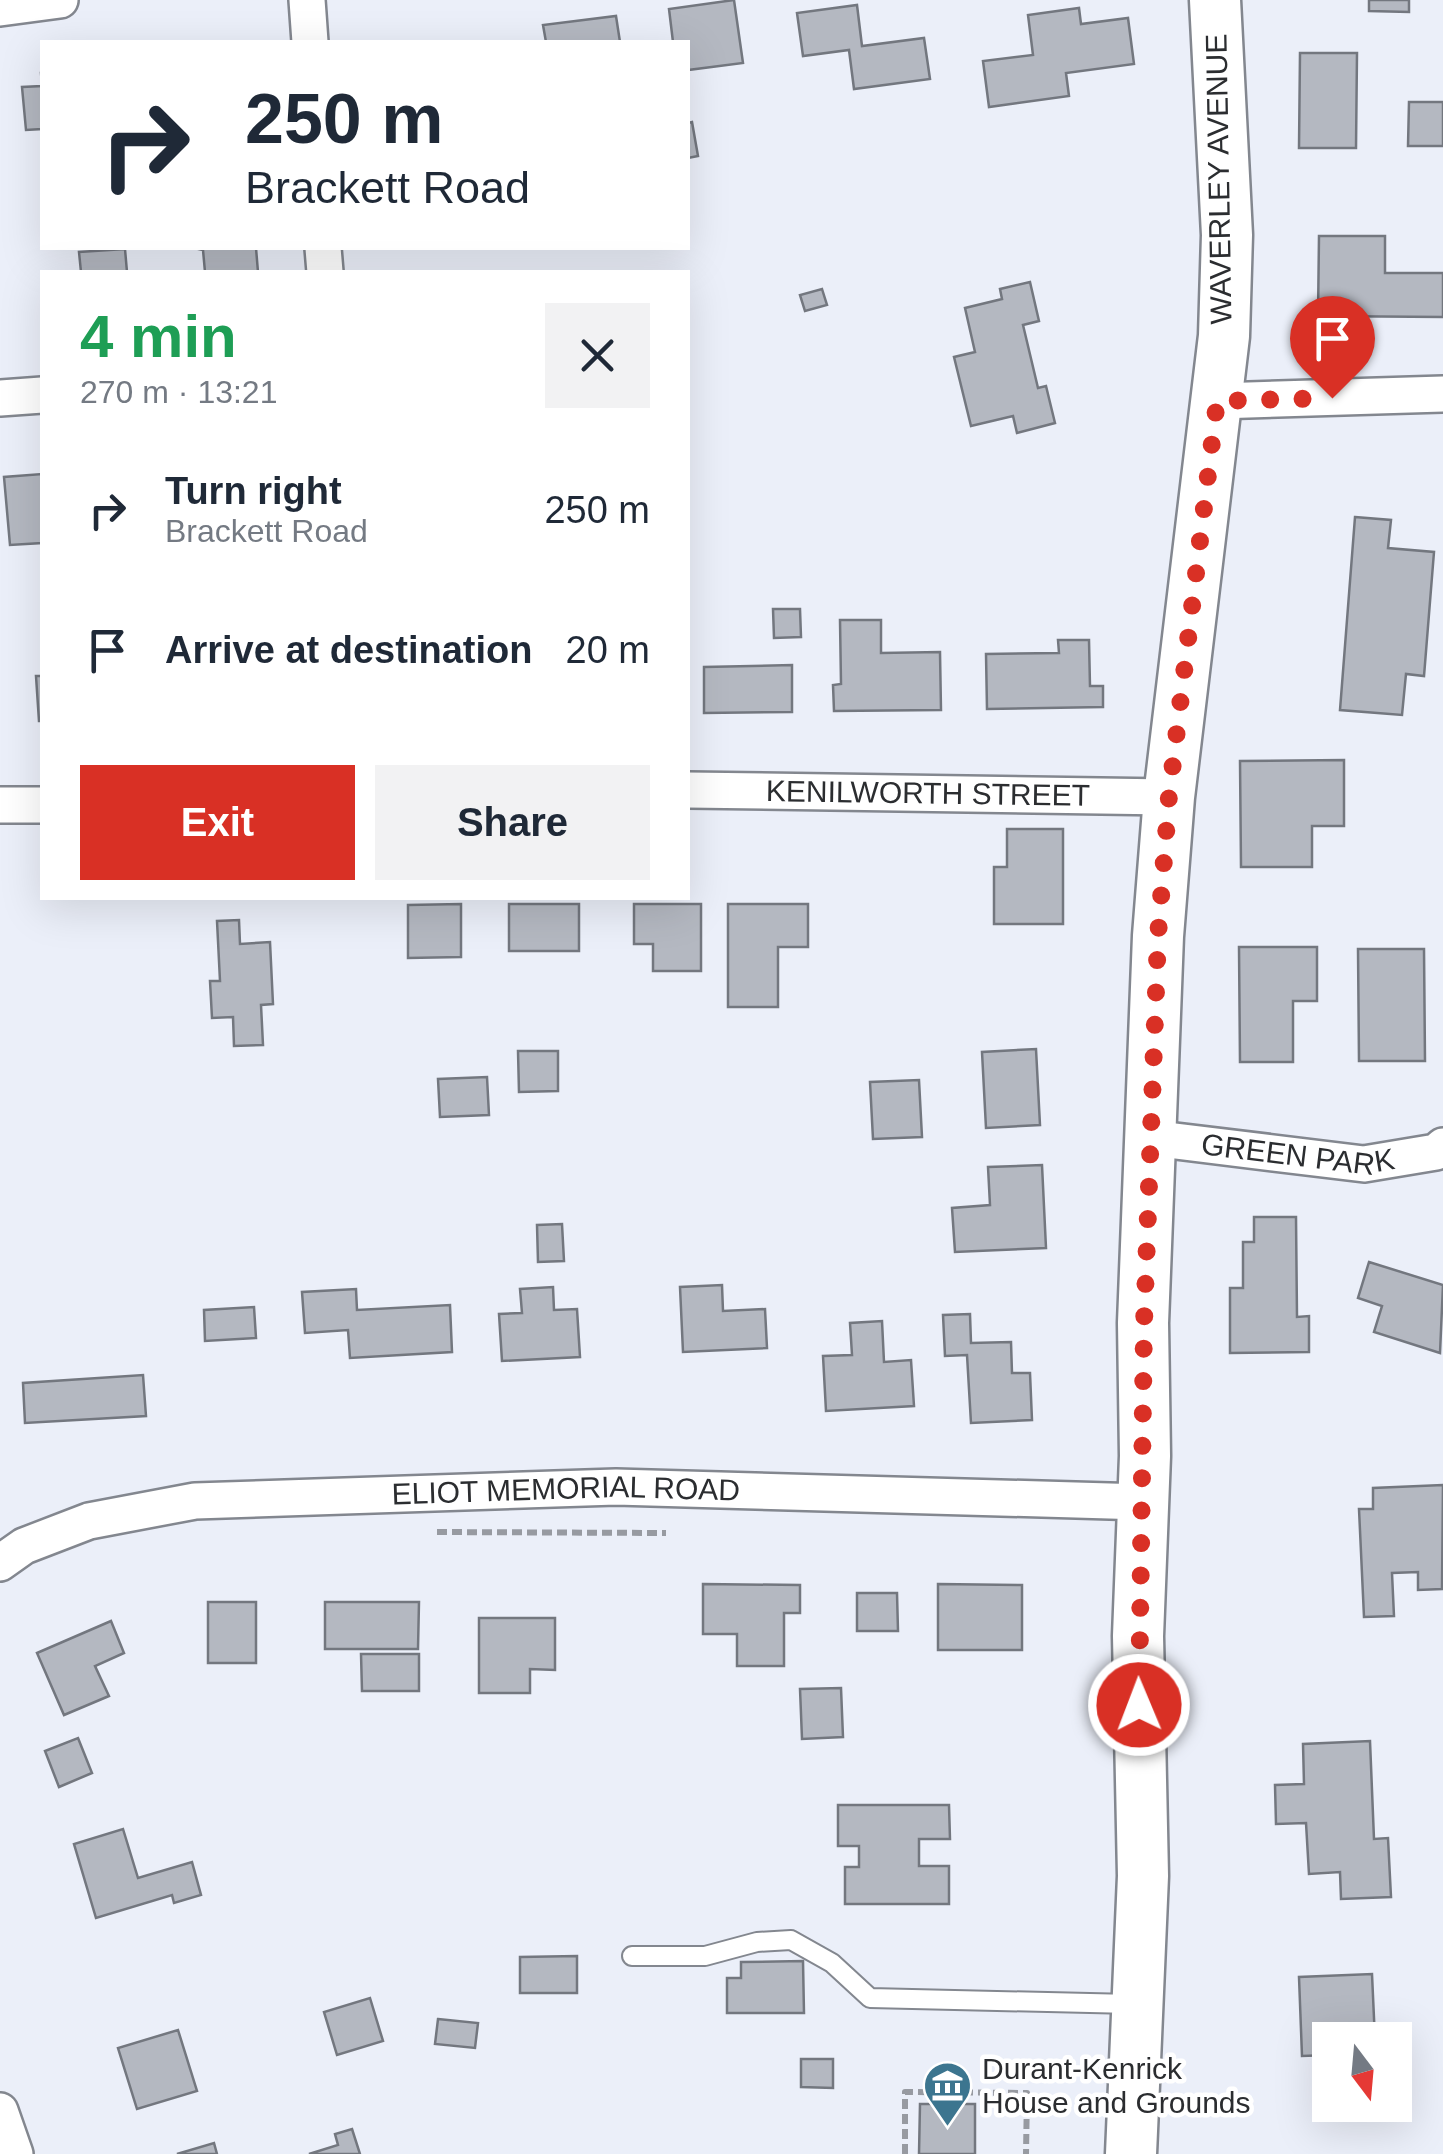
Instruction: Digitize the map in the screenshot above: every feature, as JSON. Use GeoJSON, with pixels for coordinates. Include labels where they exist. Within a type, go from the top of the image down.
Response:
{"type":"FeatureCollection","features":[{"type":"Feature","properties":{"kind":"street"},"geometry":{"type":"LineString","coordinates":[[0,8],[60,0]]}},
{"type":"Feature","properties":{"kind":"street"},"geometry":{"type":"LineString","coordinates":[[307,0],[310,40]]}},
{"type":"Feature","properties":{"kind":"street","name":"WAVERLEY AVENUE"},"geometry":{"type":"LineString","coordinates":[[1131,2154],[1144,1876],[1138,1636],[1150,1138],[1169,796],[1217,401],[1227,234],[1215,0]]}},
{"type":"Feature","properties":{"kind":"street"},"geometry":{"type":"LineString","coordinates":[[1217,401],[1443,394]]}},
{"type":"Feature","properties":{"kind":"street"},"geometry":{"type":"LineString","coordinates":[[0,398],[40,395]]}},
{"type":"Feature","properties":{"kind":"street","name":"KENILWORTH STREET"},"geometry":{"type":"LineString","coordinates":[[690,790],[1169,796]]}},
{"type":"Feature","properties":{"kind":"street"},"geometry":{"type":"LineString","coordinates":[[0,805],[40,806]]}},
{"type":"Feature","properties":{"kind":"street","name":"GREEN PARK"},"geometry":{"type":"LineString","coordinates":[[1150,1138],[1364,1164],[1436,1152],[1443,1146]]}},
{"type":"Feature","properties":{"kind":"street","name":"ELIOT MEMORIAL ROAD"},"geometry":{"type":"LineString","coordinates":[[0,1563],[24,1546],[89,1521],[195,1501],[616,1487],[1144,1502]]}},
{"type":"Feature","properties":{"kind":"street"},"geometry":{"type":"LineString","coordinates":[[0,2111],[15,2154]]}},
{"type":"Feature","properties":{"kind":"lane"},"geometry":{"type":"LineString","coordinates":[[632,1956],[704,1956],[757,1942],[791,1940],[832,1963],[870,1998],[1138,2004]]}},
{"type":"Feature","properties":{"kind":"path"},"geometry":{"type":"LineString","coordinates":[[437,1532],[666,1533]]}},
{"type":"Feature","properties":{"kind":"path"},"geometry":{"type":"LineString","coordinates":[[905,2154],[905,2092],[1026,2093],[1026,2154]]}},
{"type":"Feature","properties":{"kind":"building"},"geometry":{"type":"Polygon","coordinates":[[[734,0],[743,63],[690,70],[690,40],[673,40],[669,9],[734,0]]]}},
{"type":"Feature","properties":{"kind":"building"},"geometry":{"type":"Polygon","coordinates":[[[1369,0],[1409,0],[1409,12],[1369,11],[1369,0]]]}},
{"type":"Feature","properties":{"kind":"building"},"geometry":{"type":"Polygon","coordinates":[[[857,5],[862,46],[924,38],[930,79],[854,89],[849,50],[803,56],[797,13],[857,5]]]}},
{"type":"Feature","properties":{"kind":"building"},"geometry":{"type":"Polygon","coordinates":[[[1079,8],[1081,24],[1128,18],[1134,64],[1066,73],[1069,96],[989,107],[983,61],[1033,55],[1028,15],[1079,8]]]}},
{"type":"Feature","properties":{"kind":"building"},"geometry":{"type":"Polygon","coordinates":[[[616,16],[620,40],[546,40],[543,25],[616,16]]]}},
{"type":"Feature","properties":{"kind":"building"},"geometry":{"type":"Polygon","coordinates":[[[1300,53],[1357,53],[1356,148],[1299,148],[1300,53]]]}},
{"type":"Feature","properties":{"kind":"building"},"geometry":{"type":"Polygon","coordinates":[[[40,86],[40,129],[26,130],[22,87],[40,86]]]}},
{"type":"Feature","properties":{"kind":"building"},"geometry":{"type":"Polygon","coordinates":[[[1409,102],[1443,102],[1443,146],[1408,146],[1409,102]]]}},
{"type":"Feature","properties":{"kind":"building"},"geometry":{"type":"Polygon","coordinates":[[[690,122],[698,156],[690,158],[690,122]]]}},
{"type":"Feature","properties":{"kind":"building"},"geometry":{"type":"Polygon","coordinates":[[[1319,236],[1385,236],[1385,273],[1443,273],[1443,317],[1318,316],[1319,236]]]}},
{"type":"Feature","properties":{"kind":"building"},"geometry":{"type":"Polygon","coordinates":[[[125,250],[127,270],[81,270],[79,252],[125,250]]]}},
{"type":"Feature","properties":{"kind":"building"},"geometry":{"type":"Polygon","coordinates":[[[203,250],[256,250],[258,270],[205,270],[203,250]]]}},
{"type":"Feature","properties":{"kind":"building"},"geometry":{"type":"Polygon","coordinates":[[[1030,282],[1039,321],[1023,325],[1038,388],[1046,386],[1055,423],[1017,433],[1013,416],[971,426],[954,357],[975,352],[965,308],[1002,299],[1000,289],[1030,282]]]}},
{"type":"Feature","properties":{"kind":"building"},"geometry":{"type":"Polygon","coordinates":[[[822,289],[827,305],[805,311],[800,295],[822,289]]]}},
{"type":"Feature","properties":{"kind":"building"},"geometry":{"type":"Polygon","coordinates":[[[40,474],[40,543],[10,545],[4,477],[40,474]]]}},
{"type":"Feature","properties":{"kind":"building"},"geometry":{"type":"Polygon","coordinates":[[[1355,517],[1391,520],[1388,548],[1434,552],[1424,676],[1406,674],[1402,715],[1340,710],[1355,517]]]}},
{"type":"Feature","properties":{"kind":"building"},"geometry":{"type":"Polygon","coordinates":[[[773,609],[800,609],[801,637],[774,638],[773,609]]]}},
{"type":"Feature","properties":{"kind":"building"},"geometry":{"type":"Polygon","coordinates":[[[840,620],[881,620],[881,653],[940,652],[941,710],[834,711],[833,685],[841,684],[840,620]]]}},
{"type":"Feature","properties":{"kind":"building"},"geometry":{"type":"Polygon","coordinates":[[[1058,640],[1089,640],[1090,686],[1103,686],[1103,707],[987,709],[986,654],[1059,653],[1058,640]]]}},
{"type":"Feature","properties":{"kind":"building"},"geometry":{"type":"Polygon","coordinates":[[[792,665],[792,712],[704,713],[704,667],[792,665]]]}},
{"type":"Feature","properties":{"kind":"building"},"geometry":{"type":"Polygon","coordinates":[[[36,676],[40,676],[39,721],[36,676]]]}},
{"type":"Feature","properties":{"kind":"building"},"geometry":{"type":"Polygon","coordinates":[[[1344,760],[1344,826],[1312,826],[1312,867],[1241,867],[1240,761],[1344,760]]]}},
{"type":"Feature","properties":{"kind":"building"},"geometry":{"type":"Polygon","coordinates":[[[1007,829],[1063,829],[1063,924],[994,924],[994,867],[1007,867],[1007,829]]]}},
{"type":"Feature","properties":{"kind":"building"},"geometry":{"type":"Polygon","coordinates":[[[461,904],[461,957],[408,958],[408,905],[461,904]]]}},
{"type":"Feature","properties":{"kind":"building"},"geometry":{"type":"Polygon","coordinates":[[[509,904],[579,904],[579,951],[509,951],[509,904]]]}},
{"type":"Feature","properties":{"kind":"building"},"geometry":{"type":"Polygon","coordinates":[[[634,904],[701,904],[701,971],[653,971],[653,944],[634,944],[634,904]]]}},
{"type":"Feature","properties":{"kind":"building"},"geometry":{"type":"Polygon","coordinates":[[[728,904],[808,904],[808,947],[778,947],[778,1007],[728,1007],[728,904]]]}},
{"type":"Feature","properties":{"kind":"building"},"geometry":{"type":"Polygon","coordinates":[[[239,920],[240,944],[270,942],[273,1004],[261,1005],[263,1045],[234,1046],[233,1017],[212,1018],[210,981],[220,981],[217,921],[239,920]]]}},
{"type":"Feature","properties":{"kind":"building"},"geometry":{"type":"Polygon","coordinates":[[[1239,947],[1317,947],[1317,1001],[1293,1001],[1293,1062],[1240,1062],[1239,947]]]}},
{"type":"Feature","properties":{"kind":"building"},"geometry":{"type":"Polygon","coordinates":[[[1358,949],[1424,949],[1425,1061],[1359,1061],[1358,949]]]}},
{"type":"Feature","properties":{"kind":"building"},"geometry":{"type":"Polygon","coordinates":[[[1036,1049],[1040,1125],[986,1128],[982,1052],[1036,1049]]]}},
{"type":"Feature","properties":{"kind":"building"},"geometry":{"type":"Polygon","coordinates":[[[518,1051],[558,1051],[558,1091],[519,1092],[518,1051]]]}},
{"type":"Feature","properties":{"kind":"building"},"geometry":{"type":"Polygon","coordinates":[[[487,1077],[489,1115],[440,1117],[438,1079],[487,1077]]]}},
{"type":"Feature","properties":{"kind":"building"},"geometry":{"type":"Polygon","coordinates":[[[919,1080],[922,1137],[873,1139],[870,1082],[919,1080]]]}},
{"type":"Feature","properties":{"kind":"building"},"geometry":{"type":"Polygon","coordinates":[[[1042,1165],[1046,1248],[955,1252],[952,1208],[990,1205],[988,1167],[1042,1165]]]}},
{"type":"Feature","properties":{"kind":"building"},"geometry":{"type":"Polygon","coordinates":[[[1254,1217],[1296,1217],[1297,1317],[1309,1316],[1309,1352],[1230,1353],[1230,1288],[1243,1288],[1243,1242],[1254,1242],[1254,1217]]]}},
{"type":"Feature","properties":{"kind":"building"},"geometry":{"type":"Polygon","coordinates":[[[562,1224],[564,1261],[538,1262],[537,1225],[562,1224]]]}},
{"type":"Feature","properties":{"kind":"building"},"geometry":{"type":"Polygon","coordinates":[[[1369,1262],[1443,1285],[1440,1353],[1374,1332],[1382,1306],[1358,1298],[1369,1262]]]}},
{"type":"Feature","properties":{"kind":"building"},"geometry":{"type":"Polygon","coordinates":[[[722,1285],[723,1311],[765,1309],[767,1348],[683,1352],[680,1287],[722,1285]]]}},
{"type":"Feature","properties":{"kind":"building"},"geometry":{"type":"Polygon","coordinates":[[[553,1287],[554,1310],[577,1309],[580,1357],[502,1361],[499,1314],[522,1313],[520,1289],[553,1287]]]}},
{"type":"Feature","properties":{"kind":"building"},"geometry":{"type":"Polygon","coordinates":[[[356,1289],[357,1310],[450,1305],[452,1352],[350,1358],[348,1330],[305,1333],[302,1292],[356,1289]]]}},
{"type":"Feature","properties":{"kind":"building"},"geometry":{"type":"Polygon","coordinates":[[[254,1307],[256,1338],[205,1341],[204,1310],[254,1307]]]}},
{"type":"Feature","properties":{"kind":"building"},"geometry":{"type":"Polygon","coordinates":[[[970,1314],[971,1343],[1011,1342],[1012,1373],[1030,1373],[1032,1420],[971,1423],[967,1355],[945,1356],[943,1315],[970,1314]]]}},
{"type":"Feature","properties":{"kind":"building"},"geometry":{"type":"Polygon","coordinates":[[[882,1321],[884,1362],[911,1360],[914,1406],[826,1411],[823,1356],[852,1355],[850,1323],[882,1321]]]}},
{"type":"Feature","properties":{"kind":"building"},"geometry":{"type":"Polygon","coordinates":[[[143,1375],[146,1416],[25,1423],[23,1383],[143,1375]]]}},
{"type":"Feature","properties":{"kind":"building"},"geometry":{"type":"Polygon","coordinates":[[[1443,1485],[1442,1589],[1418,1590],[1418,1572],[1392,1573],[1394,1616],[1364,1617],[1359,1509],[1373,1509],[1373,1488],[1443,1485]]]}},
{"type":"Feature","properties":{"kind":"building"},"geometry":{"type":"Polygon","coordinates":[[[703,1584],[800,1585],[800,1613],[784,1613],[784,1666],[737,1666],[737,1634],[703,1634],[703,1584]]]}},
{"type":"Feature","properties":{"kind":"building"},"geometry":{"type":"Polygon","coordinates":[[[938,1584],[1022,1585],[1022,1650],[938,1650],[938,1584]]]}},
{"type":"Feature","properties":{"kind":"building"},"geometry":{"type":"Polygon","coordinates":[[[857,1593],[897,1593],[898,1631],[857,1631],[857,1593]]]}},
{"type":"Feature","properties":{"kind":"building"},"geometry":{"type":"Polygon","coordinates":[[[208,1602],[256,1602],[256,1663],[208,1663],[208,1602]]]}},
{"type":"Feature","properties":{"kind":"building"},"geometry":{"type":"Polygon","coordinates":[[[325,1602],[419,1602],[418,1649],[325,1649],[325,1602]]]}},
{"type":"Feature","properties":{"kind":"building"},"geometry":{"type":"Polygon","coordinates":[[[479,1618],[555,1618],[555,1670],[530,1669],[530,1693],[479,1693],[479,1618]]]}},
{"type":"Feature","properties":{"kind":"building"},"geometry":{"type":"Polygon","coordinates":[[[111,1621],[124,1653],[95,1666],[109,1696],[64,1715],[37,1653],[111,1621]]]}},
{"type":"Feature","properties":{"kind":"building"},"geometry":{"type":"Polygon","coordinates":[[[361,1654],[419,1654],[419,1691],[362,1691],[361,1654]]]}},
{"type":"Feature","properties":{"kind":"building"},"geometry":{"type":"Polygon","coordinates":[[[841,1688],[843,1737],[802,1739],[800,1689],[841,1688]]]}},
{"type":"Feature","properties":{"kind":"building"},"geometry":{"type":"Polygon","coordinates":[[[78,1738],[92,1773],[59,1787],[45,1751],[78,1738]]]}},
{"type":"Feature","properties":{"kind":"building"},"geometry":{"type":"Polygon","coordinates":[[[1370,1741],[1374,1839],[1388,1838],[1391,1897],[1341,1899],[1340,1872],[1309,1874],[1306,1823],[1276,1824],[1275,1785],[1304,1784],[1303,1744],[1370,1741]]]}},
{"type":"Feature","properties":{"kind":"building"},"geometry":{"type":"Polygon","coordinates":[[[838,1805],[949,1805],[950,1839],[919,1839],[919,1866],[949,1866],[949,1904],[845,1904],[845,1867],[859,1867],[859,1846],[838,1846],[838,1805]]]}},
{"type":"Feature","properties":{"kind":"building"},"geometry":{"type":"Polygon","coordinates":[[[123,1829],[138,1878],[192,1862],[201,1895],[174,1903],[172,1895],[96,1918],[74,1844],[123,1829]]]}},
{"type":"Feature","properties":{"kind":"building"},"geometry":{"type":"Polygon","coordinates":[[[577,1956],[577,1993],[520,1993],[520,1957],[577,1956]]]}},
{"type":"Feature","properties":{"kind":"building"},"geometry":{"type":"Polygon","coordinates":[[[803,1961],[804,2013],[727,2013],[727,1978],[741,1978],[741,1962],[803,1961]]]}},
{"type":"Feature","properties":{"kind":"building"},"geometry":{"type":"Polygon","coordinates":[[[1372,1974],[1374,2022],[1312,2022],[1312,2056],[1302,2056],[1299,1977],[1372,1974]]]}},
{"type":"Feature","properties":{"kind":"building"},"geometry":{"type":"Polygon","coordinates":[[[370,1998],[383,2041],[337,2055],[324,2012],[370,1998]]]}},
{"type":"Feature","properties":{"kind":"building"},"geometry":{"type":"Polygon","coordinates":[[[438,2019],[478,2023],[475,2048],[435,2044],[438,2019]]]}},
{"type":"Feature","properties":{"kind":"building"},"geometry":{"type":"Polygon","coordinates":[[[178,2030],[197,2091],[137,2109],[118,2048],[178,2030]]]}},
{"type":"Feature","properties":{"kind":"building"},"geometry":{"type":"Polygon","coordinates":[[[801,2059],[833,2059],[833,2088],[801,2087],[801,2059]]]}},
{"type":"Feature","properties":{"kind":"building","name":"Durant-Kenrick House and Grounds"},"geometry":{"type":"Polygon","coordinates":[[[920,2104],[975,2104],[975,2154],[919,2154],[920,2104]]]}},
{"type":"Feature","properties":{"kind":"building"},"geometry":{"type":"Polygon","coordinates":[[[352,2129],[360,2154],[309,2154],[338,2145],[335,2134],[352,2129]]]}},
{"type":"Feature","properties":{"kind":"building"},"geometry":{"type":"Polygon","coordinates":[[[214,2143],[217,2154],[177,2154],[214,2143]]]}},
{"type":"Feature","properties":{"kind":"place","name":"Durant-Kenrick House and Grounds"},"geometry":{"type":"Point","coordinates":[947,2128]}},
{"type":"Feature","properties":{"kind":"route"},"geometry":{"type":"LineString","coordinates":[[1139,1705],[1144,1324],[1158,936],[1169,796],[1217,401],[1332,398]]}}]}
